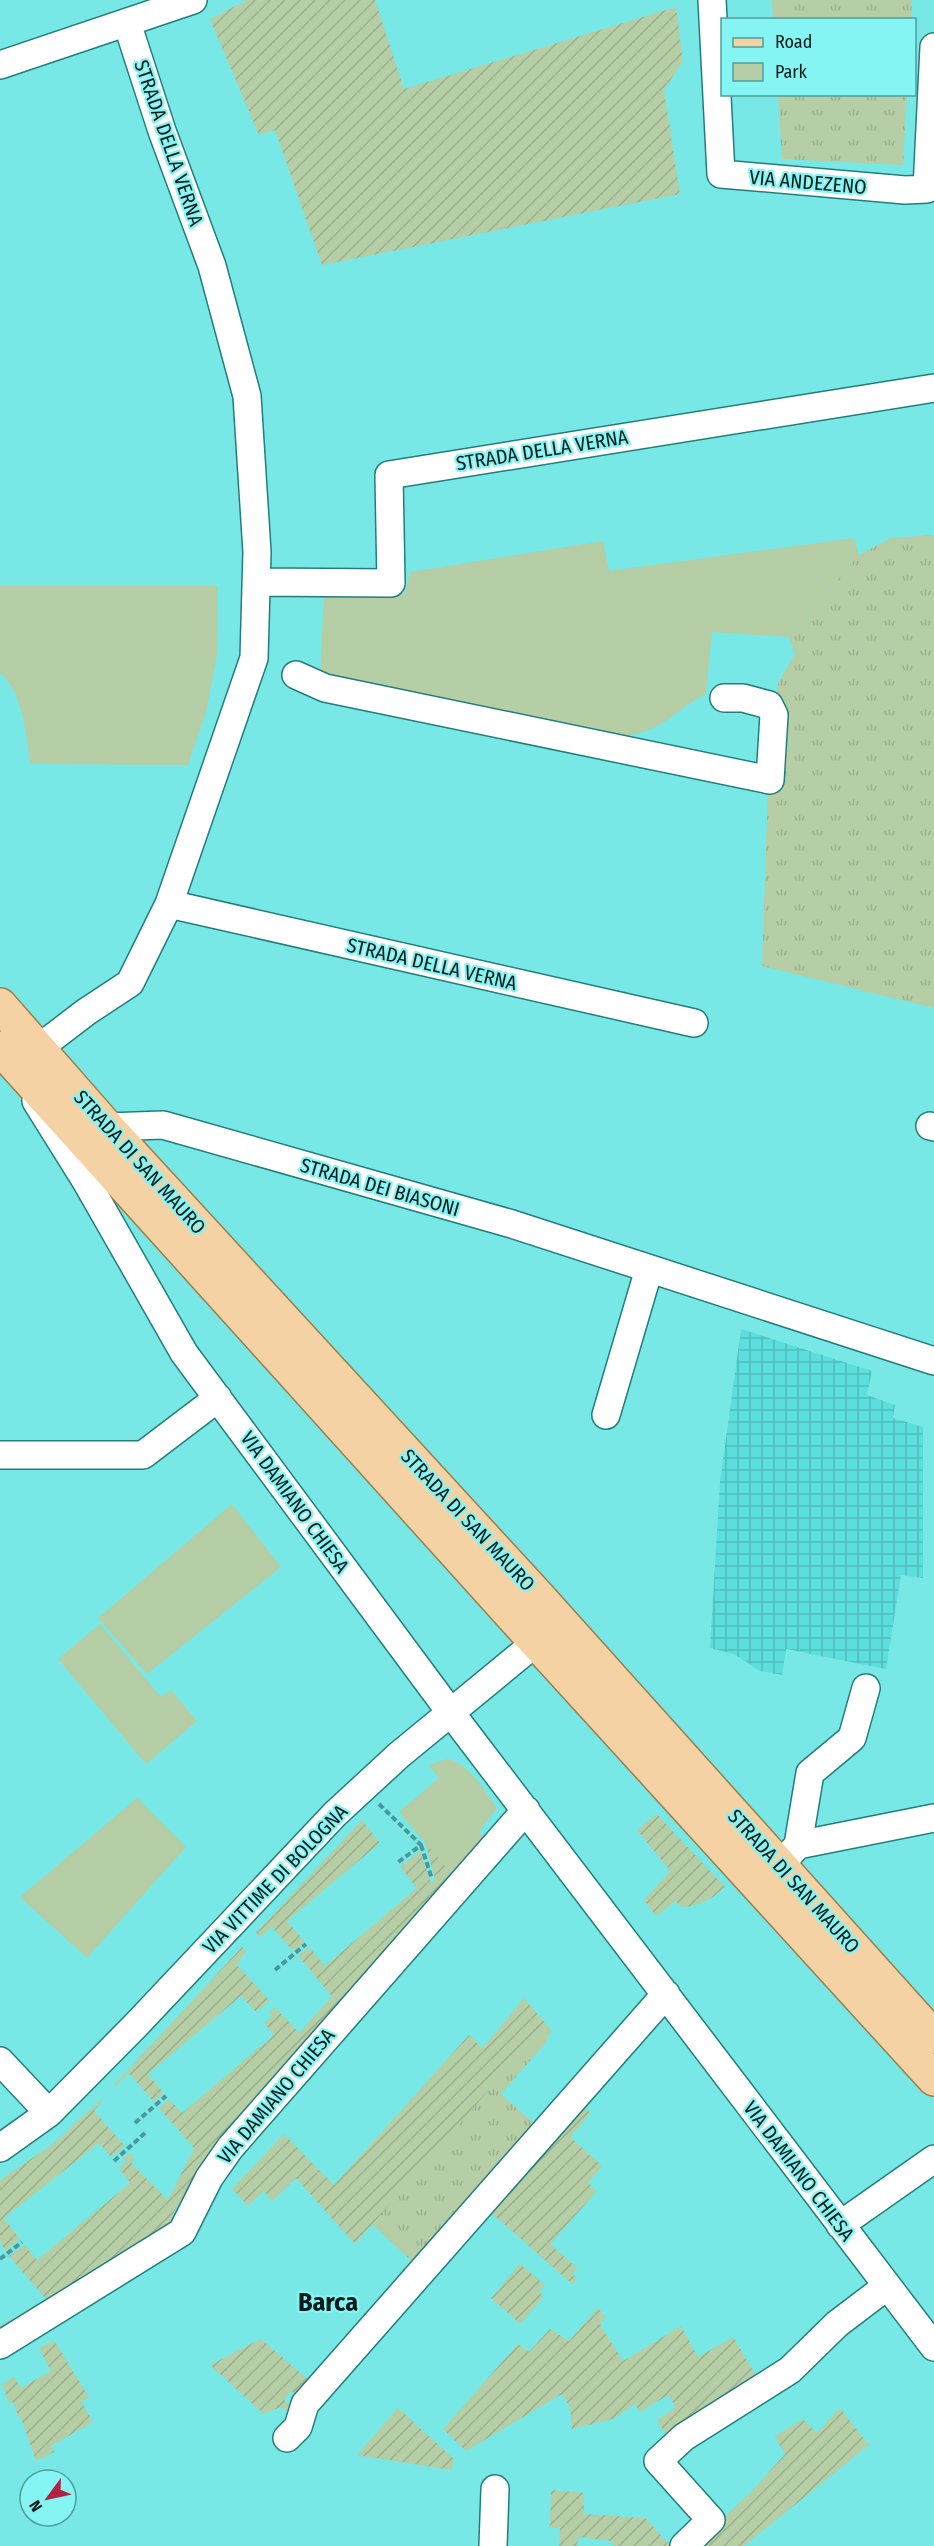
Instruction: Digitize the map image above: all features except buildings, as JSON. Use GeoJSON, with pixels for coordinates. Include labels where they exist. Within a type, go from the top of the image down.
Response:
{"type":"FeatureCollection","features":[{"type":"Feature","properties":{"kind":"main road","name":"STRADA DI SAN MAURO"},"geometry":{"type":"LineString","coordinates":[[0,1005],[11,1053],[96,1154],[934,2079]]}},
{"type":"Feature","properties":{"kind":"main road","name":"STRADA DI SAN MAURO"},"geometry":{"type":"LineString","coordinates":[[96,1154],[561,1621],[789,1855],[934,2037]]}},
{"type":"Feature","properties":{"kind":"street"},"geometry":{"type":"LineString","coordinates":[[0,65],[193,0]]}},
{"type":"Feature","properties":{"kind":"street","name":"VIA ANDEZENO"},"geometry":{"type":"LineString","coordinates":[[712,0],[721,174],[905,190],[927,189],[934,47]]}},
{"type":"Feature","properties":{"kind":"street","name":"STRADA DELLA VERNA"},"geometry":{"type":"LineString","coordinates":[[11,1053],[86,1012],[130,983],[149,949],[169,904],[254,658],[257,552],[247,396],[212,266],[162,130],[127,23]]}},
{"type":"Feature","properties":{"kind":"street","name":"STRADA DELLA VERNA"},"geometry":{"type":"LineString","coordinates":[[256,582],[391,583],[389,475],[934,388]]}},
{"type":"Feature","properties":{"kind":"street"},"geometry":{"type":"LineString","coordinates":[[296,675],[325,688],[770,780],[774,715],[769,705],[743,698],[724,698]]}},
{"type":"Feature","properties":{"kind":"street","name":"STRADA DELLA VERNA"},"geometry":{"type":"LineString","coordinates":[[169,904],[694,1023]]}},
{"type":"Feature","properties":{"kind":"street","name":"STRADA DEI BIASONI"},"geometry":{"type":"LineString","coordinates":[[96,1154],[163,1125],[512,1224],[934,1361]]}},
{"type":"Feature","properties":{"kind":"street","name":"VIA DAMIANO CHIESA"},"geometry":{"type":"LineString","coordinates":[[96,1154],[184,1353],[451,1713],[934,2347]]}},
{"type":"Feature","properties":{"kind":"street"},"geometry":{"type":"LineString","coordinates":[[606,1415],[649,1269]]}},
{"type":"Feature","properties":{"kind":"street"},"geometry":{"type":"LineString","coordinates":[[0,1455],[143,1455],[218,1398]]}},
{"type":"Feature","properties":{"kind":"street","name":"VIA VITTIME DI BOLOGNA"},"geometry":{"type":"LineString","coordinates":[[0,2148],[49,2113],[363,1787],[561,1621]]}},
{"type":"Feature","properties":{"kind":"street"},"geometry":{"type":"LineString","coordinates":[[866,1688],[852,1738],[810,1773],[789,1855],[934,1818]]}},
{"type":"Feature","properties":{"kind":"street","name":"VIA DAMIANO CHIESA"},"geometry":{"type":"LineString","coordinates":[[0,2345],[182,2232],[209,2178],[230,2148],[526,1810]]}},
{"type":"Feature","properties":{"kind":"street"},"geometry":{"type":"LineString","coordinates":[[287,2438],[298,2427],[299,2414],[305,2404],[666,1994]]}},
{"type":"Feature","properties":{"kind":"street"},"geometry":{"type":"LineString","coordinates":[[0,2061],[49,2113]]}},
{"type":"Feature","properties":{"kind":"street"},"geometry":{"type":"LineString","coordinates":[[840,2225],[934,2159]]}},
{"type":"Feature","properties":{"kind":"street"},"geometry":{"type":"LineString","coordinates":[[684,2546],[711,2520],[658,2461],[684,2437],[790,2370],[837,2324],[887,2286]]}},
{"type":"Feature","properties":{"kind":"street"},"geometry":{"type":"LineString","coordinates":[[493,2546],[495,2489]]}},
{"type":"Feature","properties":{"kind":"path"},"geometry":{"type":"LineString","coordinates":[[363,1787],[421,1845],[432,1879]]}},
{"type":"Feature","properties":{"kind":"path"},"geometry":{"type":"LineString","coordinates":[[397,1863],[421,1845]]}},
{"type":"Feature","properties":{"kind":"path"},"geometry":{"type":"LineString","coordinates":[[275,1970],[306,1944]]}},
{"type":"Feature","properties":{"kind":"path"},"geometry":{"type":"LineString","coordinates":[[135,2123],[166,2096]]}},
{"type":"Feature","properties":{"kind":"path"},"geometry":{"type":"LineString","coordinates":[[114,2161],[145,2133]]}},
{"type":"Feature","properties":{"kind":"path"},"geometry":{"type":"LineString","coordinates":[[0,2259],[22,2242]]}},
{"type":"Feature","properties":{"kind":"shaded area"},"geometry":{"type":"Polygon","coordinates":[[[741,1329],[872,1371],[867,1395],[895,1405],[893,1418],[923,1427],[923,1578],[901,1575],[886,1669],[786,1649],[782,1675],[760,1671],[734,1654],[710,1648],[720,1482],[741,1329]]]}},
{"type":"Feature","properties":{"kind":"green space"},"geometry":{"type":"Polygon","coordinates":[[[247,0],[375,0],[404,89],[676,7],[683,61],[664,90],[680,194],[322,265],[275,130],[259,135],[210,19],[247,0]]]}},
{"type":"Feature","properties":{"kind":"green space"},"geometry":{"type":"Polygon","coordinates":[[[772,0],[912,0],[911,18],[773,18],[772,0]]]}},
{"type":"Feature","properties":{"kind":"green space"},"geometry":{"type":"Polygon","coordinates":[[[778,96],[907,96],[903,165],[782,159],[778,96]]]}},
{"type":"Feature","properties":{"kind":"green space"},"geometry":{"type":"Polygon","coordinates":[[[934,535],[934,1008],[762,966],[768,787],[778,683],[795,654],[789,637],[859,555],[891,538],[934,535]]]}},
{"type":"Feature","properties":{"kind":"green space"},"geometry":{"type":"Polygon","coordinates":[[[854,538],[859,555],[789,637],[712,632],[706,694],[664,722],[644,732],[614,736],[320,674],[324,595],[405,594],[410,572],[603,541],[609,571],[854,538]]]}},
{"type":"Feature","properties":{"kind":"green space"},"geometry":{"type":"Polygon","coordinates":[[[0,586],[218,586],[217,655],[206,712],[188,765],[30,764],[22,714],[14,690],[0,673],[0,586]]]}},
{"type":"Feature","properties":{"kind":"green space"},"geometry":{"type":"Polygon","coordinates":[[[232,1504],[281,1567],[147,1674],[98,1618],[232,1504]]]}},
{"type":"Feature","properties":{"kind":"green space"},"geometry":{"type":"Polygon","coordinates":[[[100,1624],[161,1697],[171,1690],[197,1721],[146,1764],[58,1659],[100,1624]]]}},
{"type":"Feature","properties":{"kind":"green space"},"geometry":{"type":"Polygon","coordinates":[[[447,1759],[470,1772],[497,1808],[479,1832],[486,1839],[454,1877],[399,1812],[439,1778],[429,1765],[447,1759]]]}},
{"type":"Feature","properties":{"kind":"green space"},"geometry":{"type":"Polygon","coordinates":[[[137,1798],[186,1847],[87,1958],[20,1897],[137,1798]]]}},
{"type":"Feature","properties":{"kind":"green space"},"geometry":{"type":"Polygon","coordinates":[[[657,1814],[725,1887],[700,1904],[681,1907],[676,1901],[656,1916],[644,1900],[670,1871],[637,1830],[657,1814]]]}},
{"type":"Feature","properties":{"kind":"green space"},"geometry":{"type":"Polygon","coordinates":[[[362,1820],[380,1843],[287,1921],[305,1942],[293,1951],[272,1927],[260,1937],[256,1933],[362,1820]]]}},
{"type":"Feature","properties":{"kind":"green space"},"geometry":{"type":"Polygon","coordinates":[[[425,1842],[454,1877],[211,2150],[174,2212],[167,2231],[0,2333],[0,2326],[46,2299],[9,2256],[25,2245],[37,2260],[130,2183],[119,2168],[126,2162],[124,2158],[130,2153],[135,2159],[131,2163],[168,2200],[194,2148],[159,2108],[169,2099],[182,2113],[274,2035],[264,2023],[272,2017],[269,2012],[275,2007],[299,2033],[332,1996],[298,1956],[309,1947],[325,1966],[417,1888],[400,1867],[420,1851],[431,1883],[435,1880],[425,1842]]]}},
{"type":"Feature","properties":{"kind":"green space"},"geometry":{"type":"Polygon","coordinates":[[[242,1947],[246,1951],[237,1965],[270,2001],[256,2012],[241,1996],[148,2074],[164,2093],[154,2102],[129,2073],[115,2087],[114,2085],[242,1947]]]}},
{"type":"Feature","properties":{"kind":"green space"},"geometry":{"type":"Polygon","coordinates":[[[524,1998],[546,2024],[355,2244],[296,2178],[272,2201],[264,2191],[248,2206],[232,2189],[284,2134],[334,2185],[469,2035],[483,2048],[524,1998]]]}},
{"type":"Feature","properties":{"kind":"green space"},"geometry":{"type":"Polygon","coordinates":[[[546,2024],[552,2031],[547,2037],[549,2039],[501,2094],[538,2127],[416,2265],[372,2224],[546,2024]]]}},
{"type":"Feature","properties":{"kind":"green space"},"geometry":{"type":"Polygon","coordinates":[[[102,2098],[103,2100],[94,2111],[125,2146],[111,2157],[99,2143],[4,2218],[20,2239],[5,2251],[0,2241],[0,2180],[53,2144],[102,2098]]]}},
{"type":"Feature","properties":{"kind":"green space"},"geometry":{"type":"Polygon","coordinates":[[[582,2105],[591,2113],[570,2137],[602,2166],[588,2183],[597,2191],[550,2244],[577,2268],[572,2274],[577,2279],[572,2284],[488,2210],[582,2105]]]}},
{"type":"Feature","properties":{"kind":"green space"},"geometry":{"type":"Polygon","coordinates":[[[520,2264],[545,2285],[539,2292],[544,2296],[520,2324],[491,2298],[520,2264]]]}},
{"type":"Feature","properties":{"kind":"green space"},"geometry":{"type":"Polygon","coordinates":[[[598,2308],[606,2317],[600,2324],[623,2361],[681,2326],[698,2357],[733,2337],[759,2380],[668,2438],[657,2420],[676,2407],[668,2395],[640,2412],[635,2404],[613,2419],[572,2429],[570,2407],[562,2394],[466,2451],[443,2429],[518,2344],[529,2352],[550,2329],[569,2341],[598,2308]]]}},
{"type":"Feature","properties":{"kind":"green space"},"geometry":{"type":"Polygon","coordinates":[[[261,2339],[312,2383],[300,2397],[291,2391],[284,2400],[292,2407],[284,2410],[281,2407],[264,2414],[210,2365],[261,2339]]]}},
{"type":"Feature","properties":{"kind":"green space"},"geometry":{"type":"Polygon","coordinates":[[[54,2340],[89,2397],[81,2401],[93,2422],[51,2446],[54,2452],[36,2461],[21,2418],[13,2402],[9,2403],[2,2384],[14,2377],[21,2388],[51,2371],[39,2348],[54,2340]]]}},
{"type":"Feature","properties":{"kind":"green space"},"geometry":{"type":"Polygon","coordinates":[[[398,2408],[454,2459],[452,2470],[357,2455],[398,2408]]]}},
{"type":"Feature","properties":{"kind":"green space"},"geometry":{"type":"Polygon","coordinates":[[[840,2408],[869,2445],[744,2546],[693,2546],[751,2492],[785,2454],[775,2436],[803,2419],[817,2433],[840,2408]]]}},
{"type":"Feature","properties":{"kind":"green space"},"geometry":{"type":"Polygon","coordinates":[[[551,2490],[584,2493],[584,2514],[645,2518],[671,2546],[613,2546],[612,2541],[579,2537],[577,2546],[559,2546],[560,2528],[550,2527],[551,2490]]]}},
{"type":"Feature","properties":{"kind":"district","name":"Barca"},"geometry":{"type":"Point","coordinates":[328,2302]}}]}
